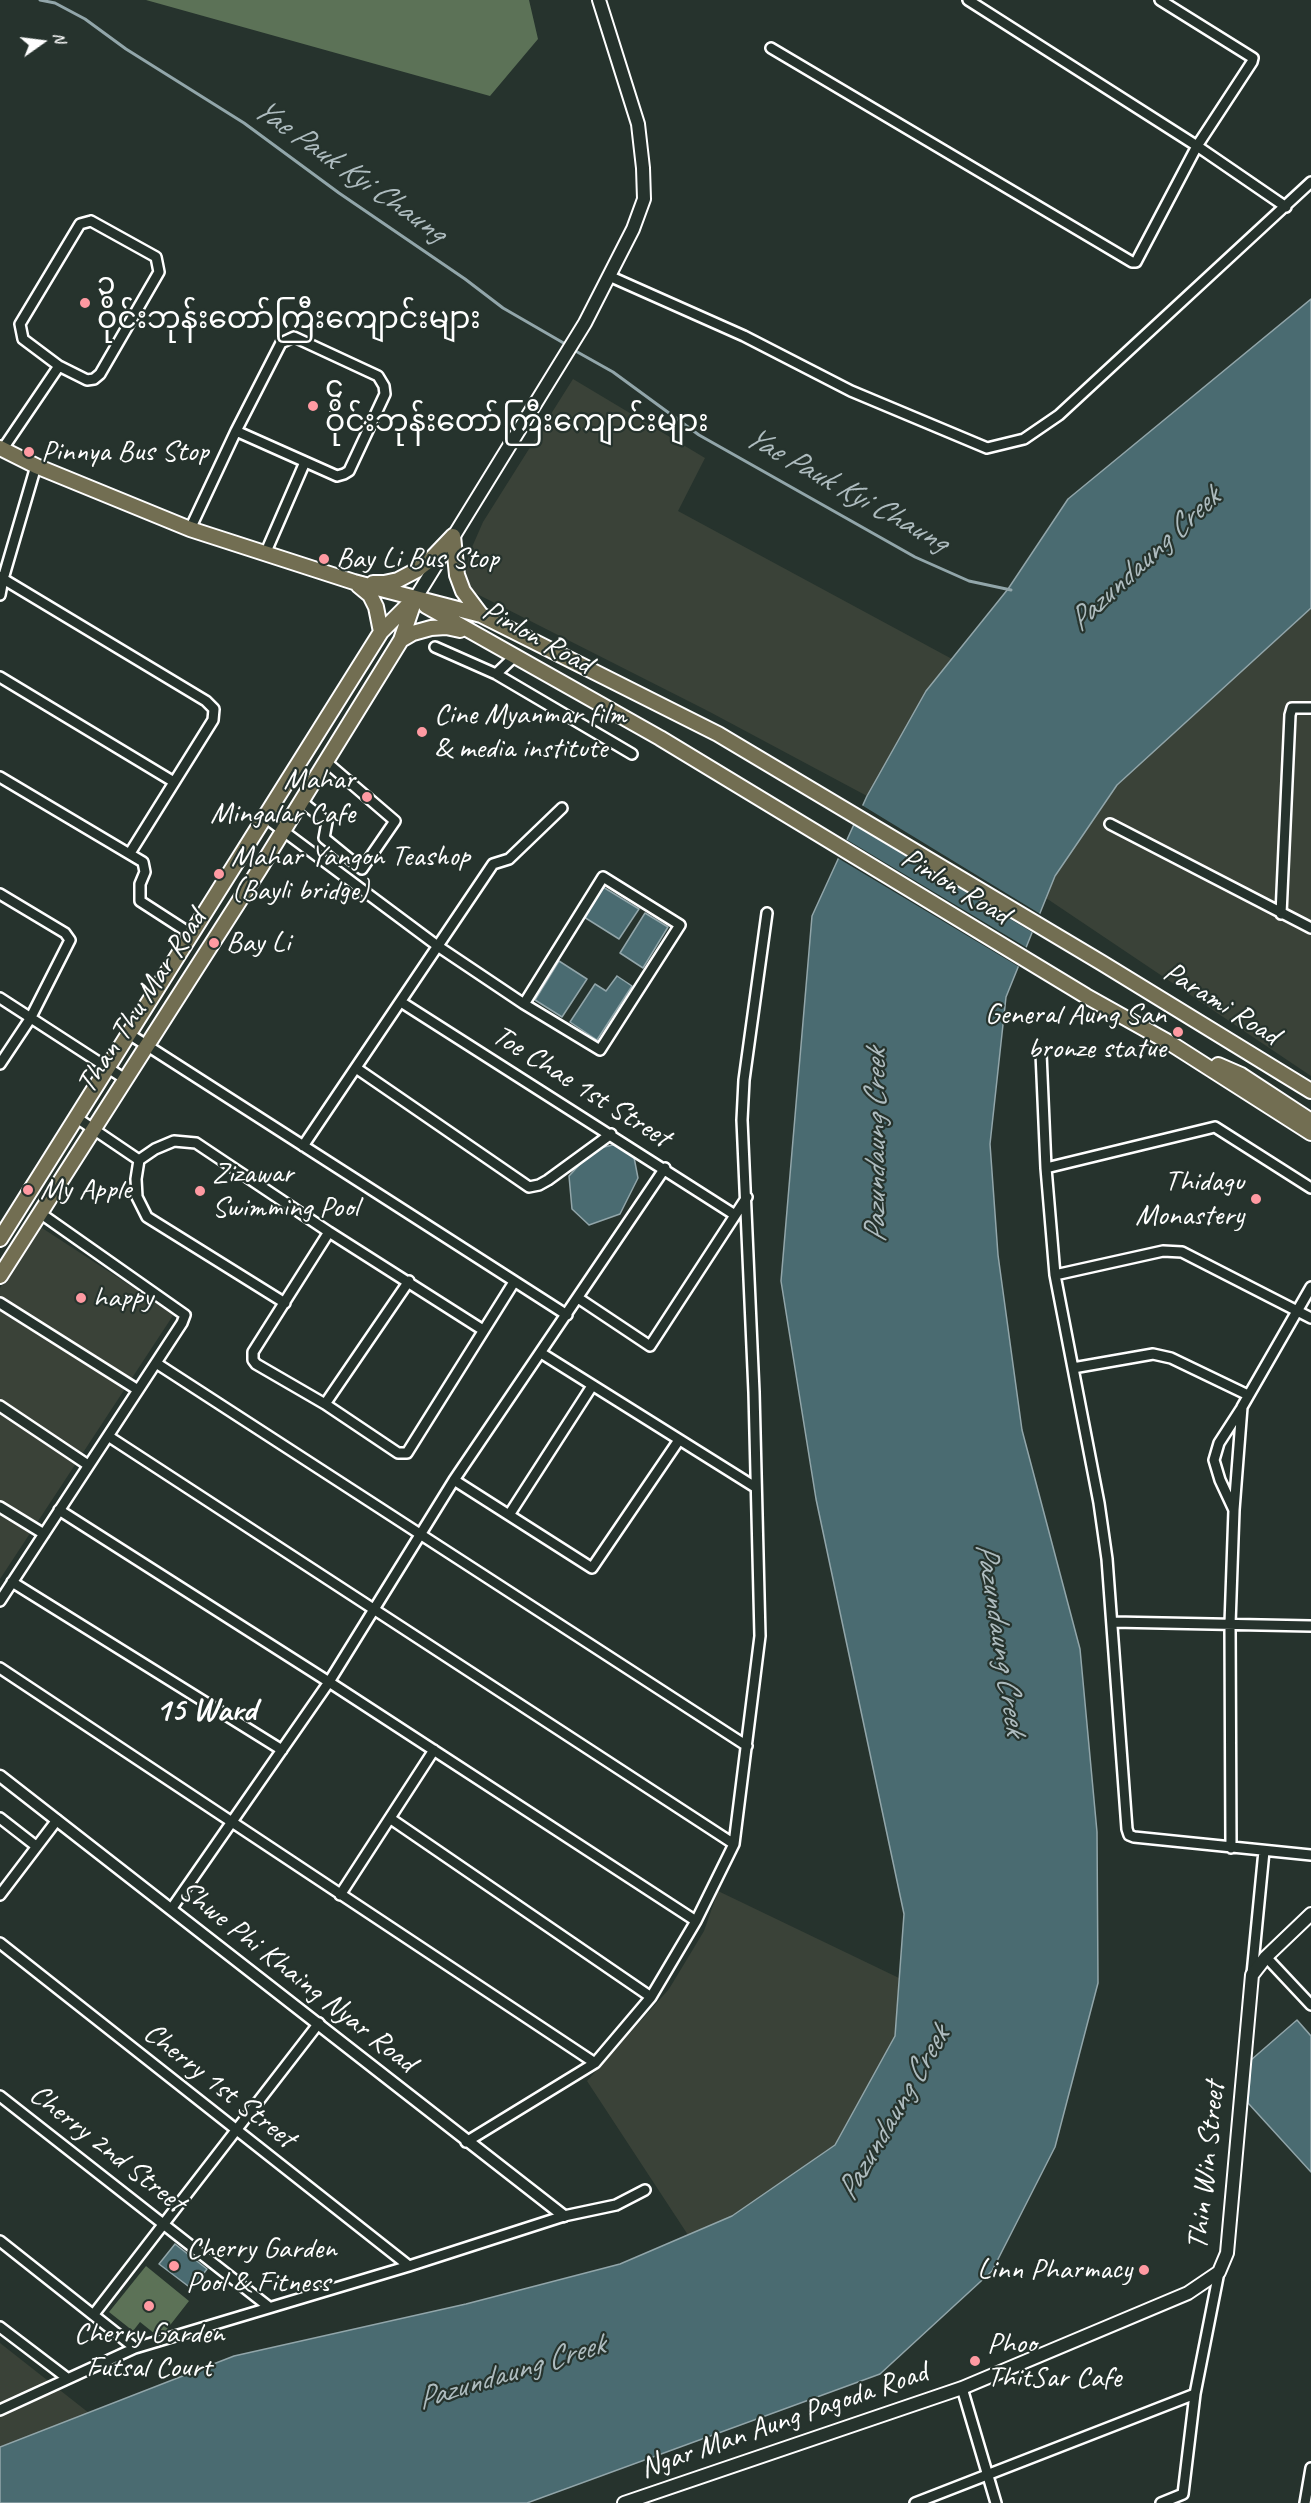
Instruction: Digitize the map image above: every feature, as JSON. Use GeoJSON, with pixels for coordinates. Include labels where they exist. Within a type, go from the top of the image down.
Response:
{"type":"FeatureCollection","features":[{"type":"Feature","properties":{"kind":"main road","name":"Than Thu Mar Road"},"geometry":{"type":"LineString","coordinates":[[1,1273],[229,916],[401,640],[415,599],[585,322],[633,229],[644,199],[638,124],[599,0]]}},
{"type":"Feature","properties":{"kind":"main road"},"geometry":{"type":"LineString","coordinates":[[1,449],[36,466],[190,529],[354,582],[415,599]]}},
{"type":"Feature","properties":{"kind":"main road"},"geometry":{"type":"LineString","coordinates":[[354,582],[384,583],[398,580],[432,558],[453,536]]}},
{"type":"Feature","properties":{"kind":"main road"},"geometry":{"type":"LineString","coordinates":[[453,536],[457,575],[463,591],[481,615]]}},
{"type":"Feature","properties":{"kind":"main road"},"geometry":{"type":"LineString","coordinates":[[354,582],[370,595],[376,607],[381,632]]}},
{"type":"Feature","properties":{"kind":"main road","name":"Than Thu Mar Road"},"geometry":{"type":"LineString","coordinates":[[0,1239],[381,632],[415,599]]}},
{"type":"Feature","properties":{"kind":"main road","name":"Pinlon Road"},"geometry":{"type":"LineString","coordinates":[[415,599],[481,615],[718,734],[1102,963]]}},
{"type":"Feature","properties":{"kind":"main road","name":"Pinlon Road"},"geometry":{"type":"LineString","coordinates":[[415,599],[473,634],[516,655],[660,738],[1086,996]]}},
{"type":"Feature","properties":{"kind":"main road"},"geometry":{"type":"LineString","coordinates":[[401,640],[413,633],[431,628],[446,627],[473,634]]}},
{"type":"Feature","properties":{"kind":"main road"},"geometry":{"type":"LineString","coordinates":[[209,905],[229,916]]}},
{"type":"Feature","properties":{"kind":"main road","name":"Parami Road"},"geometry":{"type":"LineString","coordinates":[[1102,963],[1311,1091]]}},
{"type":"Feature","properties":{"kind":"main road","name":"Parami Road"},"geometry":{"type":"LineString","coordinates":[[1086,996],[1170,1043]]}},
{"type":"Feature","properties":{"kind":"main road"},"geometry":{"type":"LineString","coordinates":[[1170,1043],[1240,1075],[1311,1121]]}},
{"type":"Feature","properties":{"kind":"main road"},"geometry":{"type":"LineString","coordinates":[[1170,1043],[1311,1133]]}},
{"type":"Feature","properties":{"kind":"main road"},"geometry":{"type":"LineString","coordinates":[[1252,1975],[1266,1957],[1311,1914]]}},
{"type":"Feature","properties":{"kind":"main road","name":"Thin Win Street"},"geometry":{"type":"LineString","coordinates":[[962,2388],[1188,2293],[1219,2272],[1227,2253],[1252,1975]]}},
{"type":"Feature","properties":{"kind":"main road","name":"Ngar Man Aung Pagoda Road"},"geometry":{"type":"LineString","coordinates":[[624,2503],[962,2388]]}},
{"type":"Feature","properties":{"kind":"street"},"geometry":{"type":"LineString","coordinates":[[968,0],[1197,146],[1286,207]]}},
{"type":"Feature","properties":{"kind":"street"},"geometry":{"type":"LineString","coordinates":[[771,48],[1132,262],[1139,258],[1197,146],[1252,63],[1253,58],[1160,0]]}},
{"type":"Feature","properties":{"kind":"street"},"geometry":{"type":"LineString","coordinates":[[609,276],[744,336],[852,391],[987,448],[1024,439],[1059,415],[1311,182]]}},
{"type":"Feature","properties":{"kind":"street"},"geometry":{"type":"LineString","coordinates":[[91,221],[156,257],[159,272],[100,374],[94,379],[87,380],[59,366],[23,339],[20,324],[80,224],[91,221]]}},
{"type":"Feature","properties":{"kind":"street"},"geometry":{"type":"LineString","coordinates":[[190,529],[236,431],[282,343],[287,339],[294,337],[378,376],[384,386],[385,394],[348,471],[337,476],[236,431]]}},
{"type":"Feature","properties":{"kind":"street"},"geometry":{"type":"LineString","coordinates":[[1,449],[59,366]]}},
{"type":"Feature","properties":{"kind":"street"},"geometry":{"type":"LineString","coordinates":[[265,554],[305,462]]}},
{"type":"Feature","properties":{"kind":"street"},"geometry":{"type":"LineString","coordinates":[[0,595],[1,578],[36,466]]}},
{"type":"Feature","properties":{"kind":"street"},"geometry":{"type":"LineString","coordinates":[[1,578],[206,701],[214,709],[213,720],[130,853]]}},
{"type":"Feature","properties":{"kind":"street"},"geometry":{"type":"LineString","coordinates":[[435,647],[496,674],[632,754]]}},
{"type":"Feature","properties":{"kind":"street"},"geometry":{"type":"LineString","coordinates":[[496,674],[516,655]]}},
{"type":"Feature","properties":{"kind":"street"},"geometry":{"type":"LineString","coordinates":[[0,677],[174,782]]}},
{"type":"Feature","properties":{"kind":"street"},"geometry":{"type":"LineString","coordinates":[[1281,914],[1290,715],[1292,708],[1311,708]]}},
{"type":"Feature","properties":{"kind":"street"},"geometry":{"type":"LineString","coordinates":[[301,801],[327,822],[324,838],[362,869],[394,821],[326,761]]}},
{"type":"Feature","properties":{"kind":"street"},"geometry":{"type":"LineString","coordinates":[[0,777],[143,862],[145,867],[140,884],[140,901],[191,934]]}},
{"type":"Feature","properties":{"kind":"street"},"geometry":{"type":"LineString","coordinates":[[303,1146],[493,864],[509,859],[562,808]]}},
{"type":"Feature","properties":{"kind":"street"},"geometry":{"type":"LineString","coordinates":[[266,818],[439,947],[524,1004],[600,1050],[680,925],[603,877],[524,1004]]}},
{"type":"Feature","properties":{"kind":"street"},"geometry":{"type":"LineString","coordinates":[[1110,824],[1311,928]]}},
{"type":"Feature","properties":{"kind":"street"},"geometry":{"type":"LineString","coordinates":[[0,894],[65,933],[70,940],[30,1019],[0,1064]]}},
{"type":"Feature","properties":{"kind":"street"},"geometry":{"type":"LineString","coordinates":[[466,2142],[595,2063],[651,1996],[696,1921],[734,1844],[760,1636],[747,1197],[742,1120],[767,913]]}},
{"type":"Feature","properties":{"kind":"street"},"geometry":{"type":"LineString","coordinates":[[0,998],[125,1079]]}},
{"type":"Feature","properties":{"kind":"street","name":"Toe Chae 1st Street"},"geometry":{"type":"LineString","coordinates":[[401,1002],[665,1168],[735,1215]]}},
{"type":"Feature","properties":{"kind":"street"},"geometry":{"type":"LineString","coordinates":[[129,1034],[567,1315]]}},
{"type":"Feature","properties":{"kind":"street"},"geometry":{"type":"LineString","coordinates":[[1041,1053],[1046,1168],[1055,1275],[1099,1503],[1113,1622],[1129,1835],[1311,1856]]}},
{"type":"Feature","properties":{"kind":"street"},"geometry":{"type":"LineString","coordinates":[[356,1068],[528,1187],[548,1180],[611,1134]]}},
{"type":"Feature","properties":{"kind":"street"},"geometry":{"type":"LineString","coordinates":[[77,1118],[139,1160]]}},
{"type":"Feature","properties":{"kind":"street"},"geometry":{"type":"LineString","coordinates":[[1046,1168],[1215,1127],[1311,1188]]}},
{"type":"Feature","properties":{"kind":"street"},"geometry":{"type":"LineString","coordinates":[[285,1303],[147,1217],[137,1197],[136,1179],[139,1160],[155,1149],[174,1141],[196,1143],[329,1232],[483,1330]]}},
{"type":"Feature","properties":{"kind":"street"},"geometry":{"type":"LineString","coordinates":[[172,1908],[330,1682],[454,1480],[665,1168]]}},
{"type":"Feature","properties":{"kind":"street"},"geometry":{"type":"LineString","coordinates":[[578,1298],[650,1346],[747,1197]]}},
{"type":"Feature","properties":{"kind":"street"},"geometry":{"type":"LineString","coordinates":[[0,1600],[182,1323],[185,1315],[180,1309],[40,1213]]}},
{"type":"Feature","properties":{"kind":"street"},"geometry":{"type":"LineString","coordinates":[[329,1232],[253,1352],[253,1360],[256,1364],[325,1404],[398,1454],[407,1453],[514,1282]]}},
{"type":"Feature","properties":{"kind":"street"},"geometry":{"type":"LineString","coordinates":[[1055,1275],[1163,1251],[1182,1252],[1311,1318]]}},
{"type":"Feature","properties":{"kind":"street"},"geometry":{"type":"LineString","coordinates":[[325,1404],[409,1281]]}},
{"type":"Feature","properties":{"kind":"street"},"geometry":{"type":"LineString","coordinates":[[1234,1510],[1220,1480],[1214,1460],[1219,1443],[1311,1287]]}},
{"type":"Feature","properties":{"kind":"street"},"geometry":{"type":"LineString","coordinates":[[0,1303],[138,1390]]}},
{"type":"Feature","properties":{"kind":"street"},"geometry":{"type":"LineString","coordinates":[[541,1353],[755,1487]]}},
{"type":"Feature","properties":{"kind":"street"},"geometry":{"type":"LineString","coordinates":[[1073,1368],[1153,1354],[1171,1358],[1248,1395]]}},
{"type":"Feature","properties":{"kind":"street"},"geometry":{"type":"LineString","coordinates":[[156,1363],[747,1746]]}},
{"type":"Feature","properties":{"kind":"street"},"geometry":{"type":"LineString","coordinates":[[509,1515],[592,1386]]}},
{"type":"Feature","properties":{"kind":"street"},"geometry":{"type":"LineString","coordinates":[[1231,1848],[1230,1624],[1234,1510],[1242,1407]]}},
{"type":"Feature","properties":{"kind":"street"},"geometry":{"type":"LineString","coordinates":[[1,1409],[88,1465]]}},
{"type":"Feature","properties":{"kind":"street"},"geometry":{"type":"LineString","coordinates":[[108,1436],[734,1844]]}},
{"type":"Feature","properties":{"kind":"street"},"geometry":{"type":"LineString","coordinates":[[454,1480],[592,1568],[679,1440]]}},
{"type":"Feature","properties":{"kind":"street"},"geometry":{"type":"LineString","coordinates":[[0,1507],[44,1534]]}},
{"type":"Feature","properties":{"kind":"street"},"geometry":{"type":"LineString","coordinates":[[59,1510],[330,1682],[696,1921]]}},
{"type":"Feature","properties":{"kind":"street"},"geometry":{"type":"LineString","coordinates":[[12,1582],[282,1750]]}},
{"type":"Feature","properties":{"kind":"street"},"geometry":{"type":"LineString","coordinates":[[1113,1622],[1311,1626]]}},
{"type":"Feature","properties":{"kind":"street"},"geometry":{"type":"LineString","coordinates":[[0,1668],[595,2063]]}},
{"type":"Feature","properties":{"kind":"street"},"geometry":{"type":"LineString","coordinates":[[340,1895],[391,1820],[434,1750]]}},
{"type":"Feature","properties":{"kind":"street","name":"Shwe Phi Khaing Nyar Road"},"geometry":{"type":"LineString","coordinates":[[0,1776],[319,2023],[466,2142],[564,2216]]}},
{"type":"Feature","properties":{"kind":"street"},"geometry":{"type":"LineString","coordinates":[[0,1818],[36,1846]]}},
{"type":"Feature","properties":{"kind":"street"},"geometry":{"type":"LineString","coordinates":[[0,1895],[57,1820]]}},
{"type":"Feature","properties":{"kind":"street"},"geometry":{"type":"LineString","coordinates":[[391,1820],[651,1996]]}},
{"type":"Feature","properties":{"kind":"street"},"geometry":{"type":"LineString","coordinates":[[1252,1975],[1264,1851]]}},
{"type":"Feature","properties":{"kind":"street","name":"Cherry 1st Street"},"geometry":{"type":"LineString","coordinates":[[0,1943],[409,2266]]}},
{"type":"Feature","properties":{"kind":"street"},"geometry":{"type":"LineString","coordinates":[[1266,1957],[1311,2005]]}},
{"type":"Feature","properties":{"kind":"street"},"geometry":{"type":"LineString","coordinates":[[94,2314],[319,2023]]}},
{"type":"Feature","properties":{"kind":"street","name":"Cherry 2nd Street"},"geometry":{"type":"LineString","coordinates":[[0,2096],[269,2307]]}},
{"type":"Feature","properties":{"kind":"street"},"geometry":{"type":"LineString","coordinates":[[0,2410],[135,2348],[409,2266],[564,2216],[616,2205],[645,2190]]}},
{"type":"Feature","properties":{"kind":"street"},"geometry":{"type":"LineString","coordinates":[[0,2241],[135,2348]]}},
{"type":"Feature","properties":{"kind":"street"},"geometry":{"type":"LineString","coordinates":[[1161,2503],[1183,2494],[1195,2394],[1219,2272]]}},
{"type":"Feature","properties":{"kind":"street"},"geometry":{"type":"LineString","coordinates":[[0,2327],[67,2378]]}},
{"type":"Feature","properties":{"kind":"street"},"geometry":{"type":"LineString","coordinates":[[962,2388],[996,2503]]}},
{"type":"Feature","properties":{"kind":"street"},"geometry":{"type":"LineString","coordinates":[[915,2503],[1195,2394]]}},
{"type":"Feature","properties":{"kind":"street"},"geometry":{"type":"LineString","coordinates":[[1305,2503],[1311,2468]]}},
{"type":"Feature","properties":{"kind":"shaded area"},"geometry":{"type":"Polygon","coordinates":[[[573,379],[705,458],[678,511],[952,659],[926,691],[867,796],[708,711],[475,593],[465,578],[469,554],[483,522],[573,379]]]}},
{"type":"Feature","properties":{"kind":"shaded area"},"geometry":{"type":"Polygon","coordinates":[[[1311,608],[1311,1076],[1046,898],[1055,876],[1117,785],[1311,608]]]}},
{"type":"Feature","properties":{"kind":"shaded area"},"geometry":{"type":"Polygon","coordinates":[[[39,1226],[174,1314],[0,1579],[0,1288],[39,1226]]]}},
{"type":"Feature","properties":{"kind":"shaded area"},"geometry":{"type":"Polygon","coordinates":[[[718,1891],[899,1978],[895,2036],[835,2146],[732,2216],[688,2235],[587,2081],[669,1989],[704,1931],[718,1891]]]}},
{"type":"Feature","properties":{"kind":"shaded area"},"geometry":{"type":"Polygon","coordinates":[[[0,2343],[89,2413],[0,2447],[0,2343]]]}},
{"type":"Feature","properties":{"kind":"green space"},"geometry":{"type":"Polygon","coordinates":[[[146,0],[529,0],[538,39],[490,96],[146,0]]]}},
{"type":"Feature","properties":{"kind":"green space","name":"Cherry Garden Futsal Court"},"geometry":{"type":"Polygon","coordinates":[[[146,2266],[189,2301],[160,2338],[140,2322],[133,2331],[109,2312],[146,2266]]]}},
{"type":"Feature","properties":{"kind":"water","name":"Pazundaung Creek"},"geometry":{"type":"Polygon","coordinates":[[[1311,299],[1311,608],[1117,785],[1055,876],[1006,997],[990,1144],[998,1255],[1022,1430],[1080,1649],[1097,1832],[1098,1983],[1055,2147],[992,2271],[880,2374],[527,2503],[0,2503],[0,2447],[234,2356],[466,2304],[620,2264],[732,2216],[835,2145],[895,2036],[904,1914],[816,1499],[781,1281],[812,916],[867,796],[926,691],[1008,589],[1068,499],[1311,299]]]}},
{"type":"Feature","properties":{"kind":"water"},"geometry":{"type":"Polygon","coordinates":[[[603,887],[639,909],[619,939],[584,917],[603,887]]]}},
{"type":"Feature","properties":{"kind":"water"},"geometry":{"type":"Polygon","coordinates":[[[645,913],[668,927],[643,968],[620,953],[645,913]]]}},
{"type":"Feature","properties":{"kind":"water"},"geometry":{"type":"Polygon","coordinates":[[[559,961],[587,979],[562,1017],[535,1000],[559,961]]]}},
{"type":"Feature","properties":{"kind":"water"},"geometry":{"type":"Polygon","coordinates":[[[617,976],[632,986],[597,1040],[570,1022],[595,984],[606,991],[617,976]]]}},
{"type":"Feature","properties":{"kind":"water"},"geometry":{"type":"Polygon","coordinates":[[[620,1143],[633,1152],[638,1178],[620,1214],[589,1225],[572,1209],[569,1176],[593,1150],[620,1143]]]}},
{"type":"Feature","properties":{"kind":"water"},"geometry":{"type":"Polygon","coordinates":[[[1297,2020],[1311,2036],[1311,2172],[1248,2103],[1251,2060],[1297,2020]]]}},
{"type":"Feature","properties":{"kind":"water"},"geometry":{"type":"Polygon","coordinates":[[[175,2244],[207,2269],[192,2289],[159,2264],[175,2244]]]}},
{"type":"Feature","properties":{"kind":"pier"},"geometry":{"type":"Polygon","coordinates":[[[860,804],[1042,915],[1035,934],[851,823],[860,804]]]}},
{"type":"Feature","properties":{"kind":"pier"},"geometry":{"type":"Polygon","coordinates":[[[844,838],[1029,949],[1021,968],[836,857],[844,838]]]}},
{"type":"Feature","properties":{"kind":"waterway","name":"Yae Pauk Kyi Chaung"},"geometry":{"type":"LineString","coordinates":[[40,0],[55,3],[85,19],[126,49],[244,123],[503,308],[567,345]]}},
{"type":"Feature","properties":{"kind":"waterway","name":"Yae Pauk Kyi Chaung"},"geometry":{"type":"LineString","coordinates":[[572,349],[613,372],[699,435],[915,557],[969,581],[1011,590]]}},
{"type":"Feature","properties":{"kind":"place","name":"၃ ဝိုင်းဘုန်းတော်ကြီးကျောင်းများ"},"geometry":{"type":"Point","coordinates":[85,303]}},
{"type":"Feature","properties":{"kind":"place","name":"၄ ဝိုင်းဘုန်းတော်ကြီးကျောင်းများ"},"geometry":{"type":"Point","coordinates":[313,406]}},
{"type":"Feature","properties":{"kind":"place","name":"Pinnya Bus Stop"},"geometry":{"type":"Point","coordinates":[29,452]}},
{"type":"Feature","properties":{"kind":"place","name":"Bay Li Bus Stop"},"geometry":{"type":"Point","coordinates":[324,559]}},
{"type":"Feature","properties":{"kind":"place","name":"Cine Myanmar film & media institute"},"geometry":{"type":"Point","coordinates":[422,732]}},
{"type":"Feature","properties":{"kind":"place","name":"Mahar Mingalar Cafe"},"geometry":{"type":"Point","coordinates":[367,797]}},
{"type":"Feature","properties":{"kind":"place","name":"Mahar Yangon Teashop (Bayli bridge)"},"geometry":{"type":"Point","coordinates":[219,874]}},
{"type":"Feature","properties":{"kind":"place","name":"Bay Li"},"geometry":{"type":"Point","coordinates":[214,943]}},
{"type":"Feature","properties":{"kind":"place","name":"General Aung San bronze statue"},"geometry":{"type":"Point","coordinates":[1178,1032]}},
{"type":"Feature","properties":{"kind":"place","name":"My Apple"},"geometry":{"type":"Point","coordinates":[28,1190]}},
{"type":"Feature","properties":{"kind":"place","name":"Zizawar Swimming Pool"},"geometry":{"type":"Point","coordinates":[200,1191]}},
{"type":"Feature","properties":{"kind":"place","name":"Thidagu Monastery"},"geometry":{"type":"Point","coordinates":[1256,1199]}},
{"type":"Feature","properties":{"kind":"place","name":"happy"},"geometry":{"type":"Point","coordinates":[81,1298]}},
{"type":"Feature","properties":{"kind":"place","name":"Cherry Garden Pool & Fitness"},"geometry":{"type":"Point","coordinates":[174,2266]}},
{"type":"Feature","properties":{"kind":"place","name":"Linn Pharmacy"},"geometry":{"type":"Point","coordinates":[1144,2270]}},
{"type":"Feature","properties":{"kind":"place","name":"Cherry Garden Futsal Court"},"geometry":{"type":"Point","coordinates":[149,2306]}},
{"type":"Feature","properties":{"kind":"place","name":"Phoo ThitSar Cafe"},"geometry":{"type":"Point","coordinates":[975,2361]}},
{"type":"Feature","properties":{"kind":"district","name":"15 Ward"},"geometry":{"type":"Point","coordinates":[206,1711]}}]}
